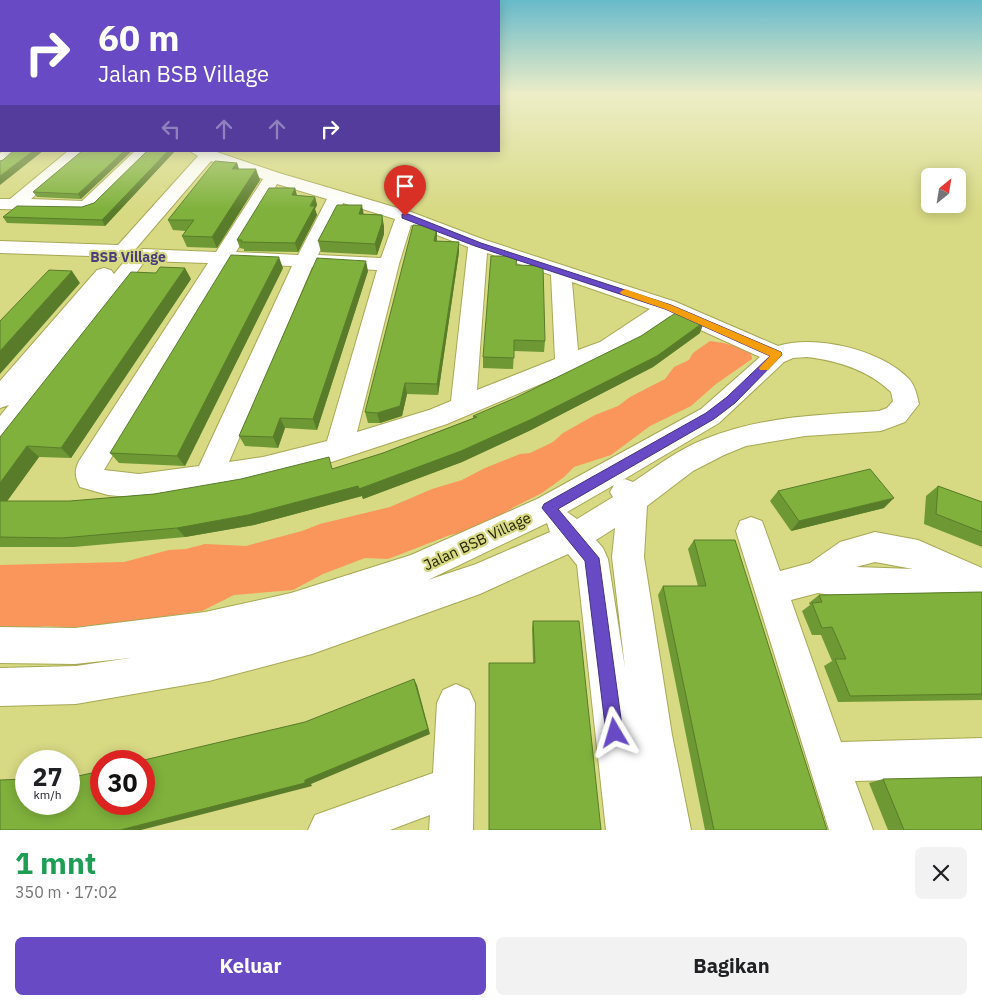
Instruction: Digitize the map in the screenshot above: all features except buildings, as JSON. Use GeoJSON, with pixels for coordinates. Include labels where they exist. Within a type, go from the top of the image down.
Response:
{"type":"FeatureCollection","features":[{"type":"Feature","properties":{"kind":"street"},"geometry":{"type":"LineString","coordinates":[[0,161],[12,152]]}},
{"type":"Feature","properties":{"kind":"street"},"geometry":{"type":"LineString","coordinates":[[7,204],[77,152]]}},
{"type":"Feature","properties":{"kind":"street"},"geometry":{"type":"LineString","coordinates":[[7,204],[85,206],[143,152]]}},
{"type":"Feature","properties":{"kind":"street"},"geometry":{"type":"LineString","coordinates":[[0,398],[127,256],[208,155],[273,177],[405,216],[478,244],[668,307],[777,355],[790,350],[821,351],[845,355],[870,365],[891,378],[899,385],[904,394],[906,404],[896,416],[881,421],[805,426],[744,436],[714,447],[684,463],[632,500],[582,548],[462,584],[312,636],[209,664],[76,685],[0,687]]}},
{"type":"Feature","properties":{"kind":"street"},"geometry":{"type":"LineString","coordinates":[[273,177],[89,469],[90,478],[108,483],[139,486],[263,469],[304,460],[438,417],[567,363],[608,348],[668,307]]}},
{"type":"Feature","properties":{"kind":"street"},"geometry":{"type":"LineString","coordinates":[[209,476],[305,261],[337,196]]}},
{"type":"Feature","properties":{"kind":"street"},"geometry":{"type":"LineString","coordinates":[[339,448],[389,264],[405,216]]}},
{"type":"Feature","properties":{"kind":"street"},"geometry":{"type":"LineString","coordinates":[[463,407],[478,244]]}},
{"type":"Feature","properties":{"kind":"street"},"geometry":{"type":"LineString","coordinates":[[0,247],[127,256],[389,264]]}},
{"type":"Feature","properties":{"kind":"street"},"geometry":{"type":"LineString","coordinates":[[0,257],[127,256]]}},
{"type":"Feature","properties":{"kind":"street"},"geometry":{"type":"LineString","coordinates":[[0,435],[127,256]]}},
{"type":"Feature","properties":{"kind":"street"},"geometry":{"type":"LineString","coordinates":[[561,270],[567,363]]}},
{"type":"Feature","properties":{"kind":"street","name":"Jalan BSB Village"},"geometry":{"type":"LineString","coordinates":[[0,645],[75,646],[205,629],[291,610],[416,569],[548,508],[710,416],[731,400],[777,355]]}},
{"type":"Feature","properties":{"kind":"street"},"geometry":{"type":"LineString","coordinates":[[609,474],[632,500],[628,557],[652,735],[670,830]]}},
{"type":"Feature","properties":{"kind":"street"},"geometry":{"type":"LineString","coordinates":[[548,508],[582,548],[628,830]]}},
{"type":"Feature","properties":{"kind":"street"},"geometry":{"type":"LineString","coordinates":[[750,531],[851,830]]}},
{"type":"Feature","properties":{"kind":"street"},"geometry":{"type":"LineString","coordinates":[[582,548],[628,557]]}},
{"type":"Feature","properties":{"kind":"street"},"geometry":{"type":"LineString","coordinates":[[771,589],[818,577],[854,584],[907,586],[974,581]]}},
{"type":"Feature","properties":{"kind":"street"},"geometry":{"type":"LineString","coordinates":[[451,830],[456,702]]}},
{"type":"Feature","properties":{"kind":"street"},"geometry":{"type":"LineString","coordinates":[[828,762],[982,758]]}},
{"type":"Feature","properties":{"kind":"street"},"geometry":{"type":"LineString","coordinates":[[330,830],[452,787]]}},
{"type":"Feature","properties":{"kind":"shaded area"},"geometry":{"type":"Polygon","coordinates":[[[710,341],[742,348],[751,354],[752,359],[716,384],[691,406],[650,426],[611,455],[574,467],[542,493],[514,507],[489,523],[467,532],[450,535],[388,559],[365,558],[323,574],[293,590],[234,595],[202,611],[86,628],[44,626],[0,632],[0,565],[124,562],[169,550],[186,549],[205,544],[246,546],[302,531],[320,524],[390,507],[432,489],[462,480],[485,468],[520,454],[530,453],[553,442],[563,433],[595,415],[618,406],[630,397],[665,379],[674,367],[689,360],[693,353],[710,341]]]}},
{"type":"Feature","properties":{"kind":"slow traffic"},"geometry":{"type":"LineString","coordinates":[[625,292],[668,307],[777,355],[764,368]]}},
{"type":"Feature","properties":{"kind":"district","name":"BSB Village"},"geometry":{"type":"Point","coordinates":[128,257]}},
{"type":"Feature","properties":{"kind":"route"},"geometry":{"type":"LineString","coordinates":[[405,216],[478,244],[668,307],[777,355],[731,400],[710,416],[548,508],[592,558],[615,733]]}}]}
